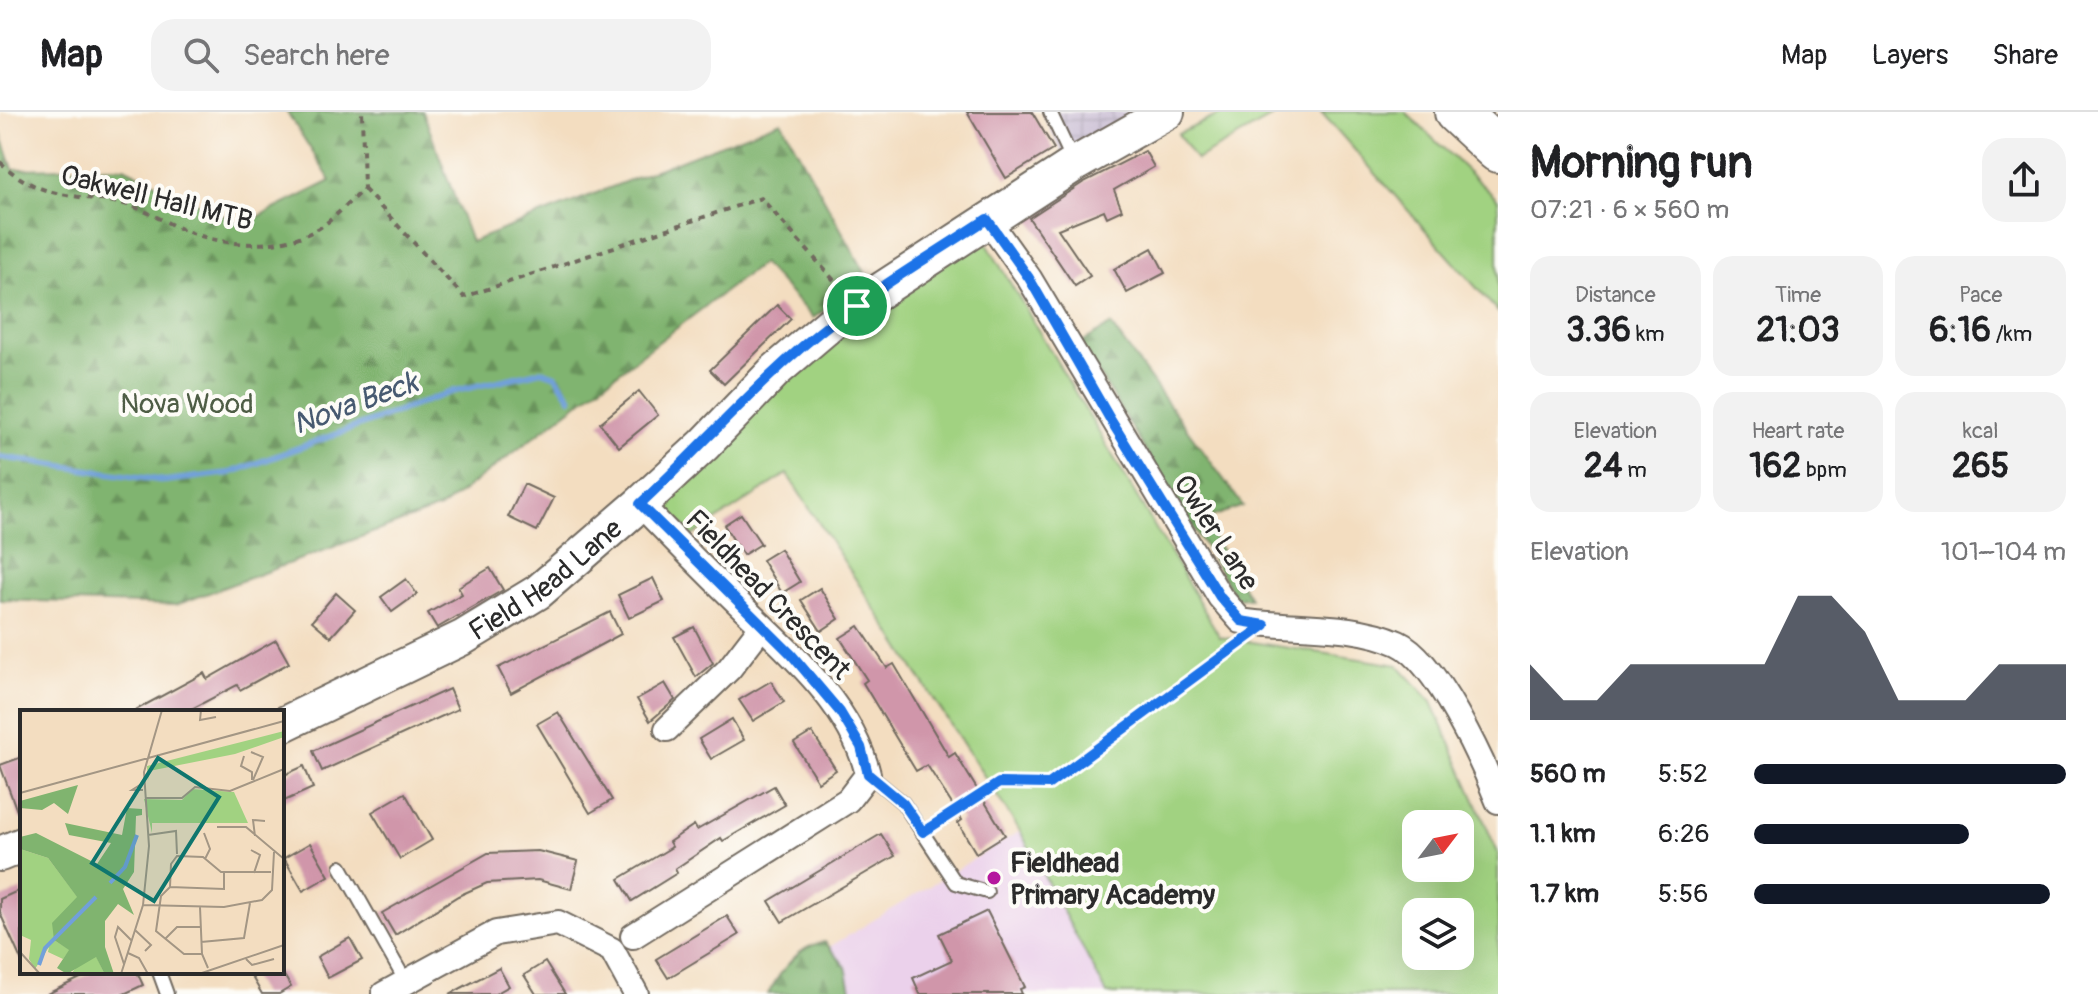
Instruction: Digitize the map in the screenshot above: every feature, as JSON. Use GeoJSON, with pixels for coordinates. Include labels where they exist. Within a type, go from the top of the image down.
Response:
{"type":"FeatureCollection","features":[{"type":"Feature","properties":{"kind":"highway"},"geometry":{"type":"LineString","coordinates":[[1457,112],[1498,150]]}},
{"type":"Feature","properties":{"kind":"main road","name":"Field Head Lane"},"geometry":{"type":"LineString","coordinates":[[284,724],[464,637],[538,592],[704,445],[775,371],[857,306],[1149,116]]}},
{"type":"Feature","properties":{"kind":"main road"},"geometry":{"type":"LineString","coordinates":[[0,854],[20,846]]}},
{"type":"Feature","properties":{"kind":"street","name":"Owler Lane"},"geometry":{"type":"LineString","coordinates":[[987,219],[1029,278],[1110,419],[1220,597],[1241,621],[1349,631],[1400,644],[1444,688],[1498,801]]}},
{"type":"Feature","properties":{"kind":"street","name":"Fieldhead Crescent"},"geometry":{"type":"LineString","coordinates":[[640,504],[762,626],[840,712],[861,747],[868,774]]}},
{"type":"Feature","properties":{"kind":"street"},"geometry":{"type":"LineString","coordinates":[[667,729],[729,669],[762,626]]}},
{"type":"Feature","properties":{"kind":"street"},"geometry":{"type":"LineString","coordinates":[[633,936],[848,800],[868,774]]}},
{"type":"Feature","properties":{"kind":"street"},"geometry":{"type":"LineString","coordinates":[[384,994],[496,933],[558,923],[612,950],[636,994]]}},
{"type":"Feature","properties":{"kind":"lane"},"geometry":{"type":"LineString","coordinates":[[1050,112],[1075,164]]}},
{"type":"Feature","properties":{"kind":"lane"},"geometry":{"type":"LineString","coordinates":[[868,774],[903,803],[956,883],[987,892]]}},
{"type":"Feature","properties":{"kind":"lane"},"geometry":{"type":"LineString","coordinates":[[341,867],[406,982]]}},
{"type":"Feature","properties":{"kind":"lane"},"geometry":{"type":"LineString","coordinates":[[160,974],[167,994]]}},
{"type":"Feature","properties":{"kind":"path"},"geometry":{"type":"LineString","coordinates":[[362,112],[364,189],[464,297],[761,198],[857,306]]}},
{"type":"Feature","properties":{"kind":"path","name":"Oakwell Hall MTB"},"geometry":{"type":"LineString","coordinates":[[0,162],[16,178],[61,197],[95,198],[137,207],[188,232],[247,246],[312,232],[364,189]]}},
{"type":"Feature","properties":{"kind":"path"},"geometry":{"type":"LineString","coordinates":[[923,832],[999,783],[1049,784],[1265,625]]}},
{"type":"Feature","properties":{"kind":"shaded area"},"geometry":{"type":"Polygon","coordinates":[[[1041,112],[1138,112],[1065,158],[1041,112]]]}},
{"type":"Feature","properties":{"kind":"shaded area","name":"Fieldhead Primary Academy"},"geometry":{"type":"Polygon","coordinates":[[[1020,831],[1107,994],[817,994],[803,963],[1020,831]]]}},
{"type":"Feature","properties":{"kind":"green space","name":"Nova Wood"},"geometry":{"type":"Polygon","coordinates":[[[287,112],[423,112],[471,242],[781,121],[869,280],[813,318],[762,263],[442,507],[176,605],[0,600],[0,131],[13,169],[124,167],[242,225],[331,181],[287,112]]]}},
{"type":"Feature","properties":{"kind":"green space"},"geometry":{"type":"Polygon","coordinates":[[[1225,112],[1281,112],[1196,160],[1178,134],[1225,112]]]}},
{"type":"Feature","properties":{"kind":"green space"},"geometry":{"type":"Polygon","coordinates":[[[1321,112],[1405,112],[1498,200],[1498,312],[1321,112]]]}},
{"type":"Feature","properties":{"kind":"green space"},"geometry":{"type":"Polygon","coordinates":[[[983,237],[1220,637],[1398,665],[1432,702],[1498,853],[1498,994],[1107,994],[1020,831],[787,474],[692,536],[662,500],[837,331],[983,237]]]}},
{"type":"Feature","properties":{"kind":"green space"},"geometry":{"type":"Polygon","coordinates":[[[1111,325],[1243,506],[1203,520],[1250,598],[1236,598],[1080,343],[1111,325]]]}},
{"type":"Feature","properties":{"kind":"green space"},"geometry":{"type":"Polygon","coordinates":[[[825,942],[846,967],[852,994],[768,994],[798,954],[825,942]]]}},
{"type":"Feature","properties":{"kind":"building"},"geometry":{"type":"Polygon","coordinates":[[[967,112],[1032,112],[1054,149],[1006,178],[967,112]]]}},
{"type":"Feature","properties":{"kind":"building"},"geometry":{"type":"Polygon","coordinates":[[[1145,151],[1154,167],[1114,190],[1122,210],[1107,217],[1104,210],[1058,229],[1090,276],[1075,286],[1029,218],[1084,182],[1145,151]]]}},
{"type":"Feature","properties":{"kind":"building"},"geometry":{"type":"Polygon","coordinates":[[[1152,248],[1165,273],[1127,293],[1114,269],[1152,248]]]}},
{"type":"Feature","properties":{"kind":"building"},"geometry":{"type":"Polygon","coordinates":[[[777,305],[791,319],[724,384],[710,370],[777,305]]]}},
{"type":"Feature","properties":{"kind":"building"},"geometry":{"type":"Polygon","coordinates":[[[639,391],[658,415],[619,447],[600,423],[639,391]]]}},
{"type":"Feature","properties":{"kind":"building"},"geometry":{"type":"Polygon","coordinates":[[[524,484],[554,498],[537,531],[508,517],[524,484]]]}},
{"type":"Feature","properties":{"kind":"building"},"geometry":{"type":"Polygon","coordinates":[[[741,514],[761,544],[743,555],[724,525],[741,514]]]}},
{"type":"Feature","properties":{"kind":"building"},"geometry":{"type":"Polygon","coordinates":[[[780,549],[800,582],[782,593],[762,560],[780,549]]]}},
{"type":"Feature","properties":{"kind":"building"},"geometry":{"type":"Polygon","coordinates":[[[490,568],[503,590],[437,628],[428,613],[462,594],[458,587],[490,568]]]}},
{"type":"Feature","properties":{"kind":"building"},"geometry":{"type":"Polygon","coordinates":[[[653,578],[664,601],[629,618],[618,595],[653,578]]]}},
{"type":"Feature","properties":{"kind":"building"},"geometry":{"type":"Polygon","coordinates":[[[406,579],[417,594],[392,612],[381,597],[406,579]]]}},
{"type":"Feature","properties":{"kind":"building"},"geometry":{"type":"Polygon","coordinates":[[[820,588],[839,619],[821,631],[801,600],[820,588]]]}},
{"type":"Feature","properties":{"kind":"building"},"geometry":{"type":"Polygon","coordinates":[[[336,593],[355,610],[331,637],[312,621],[336,593]]]}},
{"type":"Feature","properties":{"kind":"building"},"geometry":{"type":"Polygon","coordinates":[[[610,612],[621,634],[511,693],[498,668],[610,612]]]}},
{"type":"Feature","properties":{"kind":"building"},"geometry":{"type":"Polygon","coordinates":[[[859,626],[887,668],[894,664],[949,757],[955,753],[1005,835],[976,853],[958,823],[962,820],[927,765],[916,771],[863,683],[867,680],[840,638],[859,626]]]}},
{"type":"Feature","properties":{"kind":"building"},"geometry":{"type":"Polygon","coordinates":[[[694,627],[713,663],[696,677],[674,637],[694,627]]]}},
{"type":"Feature","properties":{"kind":"building"},"geometry":{"type":"Polygon","coordinates":[[[276,640],[289,663],[240,690],[237,685],[190,710],[136,710],[204,673],[207,679],[276,640]]]}},
{"type":"Feature","properties":{"kind":"building"},"geometry":{"type":"Polygon","coordinates":[[[771,681],[784,702],[753,721],[739,700],[771,681]]]}},
{"type":"Feature","properties":{"kind":"building"},"geometry":{"type":"Polygon","coordinates":[[[665,683],[675,700],[650,721],[637,699],[665,683]]]}},
{"type":"Feature","properties":{"kind":"building"},"geometry":{"type":"Polygon","coordinates":[[[449,689],[458,709],[322,771],[313,751],[449,689]]]}},
{"type":"Feature","properties":{"kind":"building"},"geometry":{"type":"Polygon","coordinates":[[[558,712],[612,800],[590,813],[537,724],[558,712]]]}},
{"type":"Feature","properties":{"kind":"building"},"geometry":{"type":"Polygon","coordinates":[[[732,719],[744,740],[711,759],[699,739],[732,719]]]}},
{"type":"Feature","properties":{"kind":"building"},"geometry":{"type":"Polygon","coordinates":[[[812,732],[836,770],[818,782],[794,743],[812,732]]]}},
{"type":"Feature","properties":{"kind":"building"},"geometry":{"type":"Polygon","coordinates":[[[20,758],[20,819],[0,765],[20,758]]]}},
{"type":"Feature","properties":{"kind":"building"},"geometry":{"type":"Polygon","coordinates":[[[304,766],[313,788],[284,801],[284,775],[304,766]]]}},
{"type":"Feature","properties":{"kind":"building"},"geometry":{"type":"Polygon","coordinates":[[[774,786],[785,805],[723,841],[721,838],[675,869],[677,873],[632,901],[619,879],[672,847],[669,842],[694,825],[697,830],[774,786]]]}},
{"type":"Feature","properties":{"kind":"building"},"geometry":{"type":"Polygon","coordinates":[[[405,793],[432,840],[400,859],[372,812],[405,793]]]}},
{"type":"Feature","properties":{"kind":"building"},"geometry":{"type":"Polygon","coordinates":[[[881,834],[895,856],[782,922],[769,901],[881,834]]]}},
{"type":"Feature","properties":{"kind":"building"},"geometry":{"type":"Polygon","coordinates":[[[310,843],[329,876],[303,891],[284,858],[310,843]]]}},
{"type":"Feature","properties":{"kind":"building"},"geometry":{"type":"Polygon","coordinates":[[[538,851],[578,861],[571,889],[538,880],[487,883],[458,896],[395,935],[382,913],[488,853],[538,851]]]}},
{"type":"Feature","properties":{"kind":"building"},"geometry":{"type":"Polygon","coordinates":[[[20,890],[20,958],[0,913],[0,899],[20,890]]]}},
{"type":"Feature","properties":{"kind":"building"},"geometry":{"type":"Polygon","coordinates":[[[987,911],[1025,987],[1020,989],[1022,994],[920,994],[913,978],[952,960],[939,934],[987,911]]]}},
{"type":"Feature","properties":{"kind":"building"},"geometry":{"type":"Polygon","coordinates":[[[727,916],[739,935],[668,978],[656,959],[727,916]]]}},
{"type":"Feature","properties":{"kind":"building"},"geometry":{"type":"Polygon","coordinates":[[[350,938],[362,960],[328,978],[317,957],[350,938]]]}},
{"type":"Feature","properties":{"kind":"building"},"geometry":{"type":"Polygon","coordinates":[[[545,962],[565,994],[536,994],[524,975],[545,962]]]}},
{"type":"Feature","properties":{"kind":"building"},"geometry":{"type":"Polygon","coordinates":[[[499,968],[509,986],[495,994],[450,994],[499,968]]]}},
{"type":"Feature","properties":{"kind":"building"},"geometry":{"type":"Polygon","coordinates":[[[89,974],[138,974],[143,985],[124,994],[47,994],[89,974]]]}},
{"type":"Feature","properties":{"kind":"building"},"geometry":{"type":"Polygon","coordinates":[[[250,974],[283,974],[291,987],[279,994],[262,994],[250,974]]]}},
{"type":"Feature","properties":{"kind":"waterway","name":"Nova Beck"},"geometry":{"type":"LineString","coordinates":[[0,457],[165,481],[230,473],[451,392],[542,371],[556,376],[571,398]]}},
{"type":"Feature","properties":{"kind":"place","name":"Fieldhead Primary Academy"},"geometry":{"type":"Point","coordinates":[994,878]}},
{"type":"Feature","properties":{"kind":"route"},"geometry":{"type":"LineString","coordinates":[[987,219],[1029,278],[1110,419],[1220,597],[1241,621],[1265,625],[1049,784],[999,783],[923,832],[903,803],[868,774],[861,747],[840,712],[791,654],[640,504],[704,445],[775,371],[835,320],[857,306],[987,219]]}}]}
